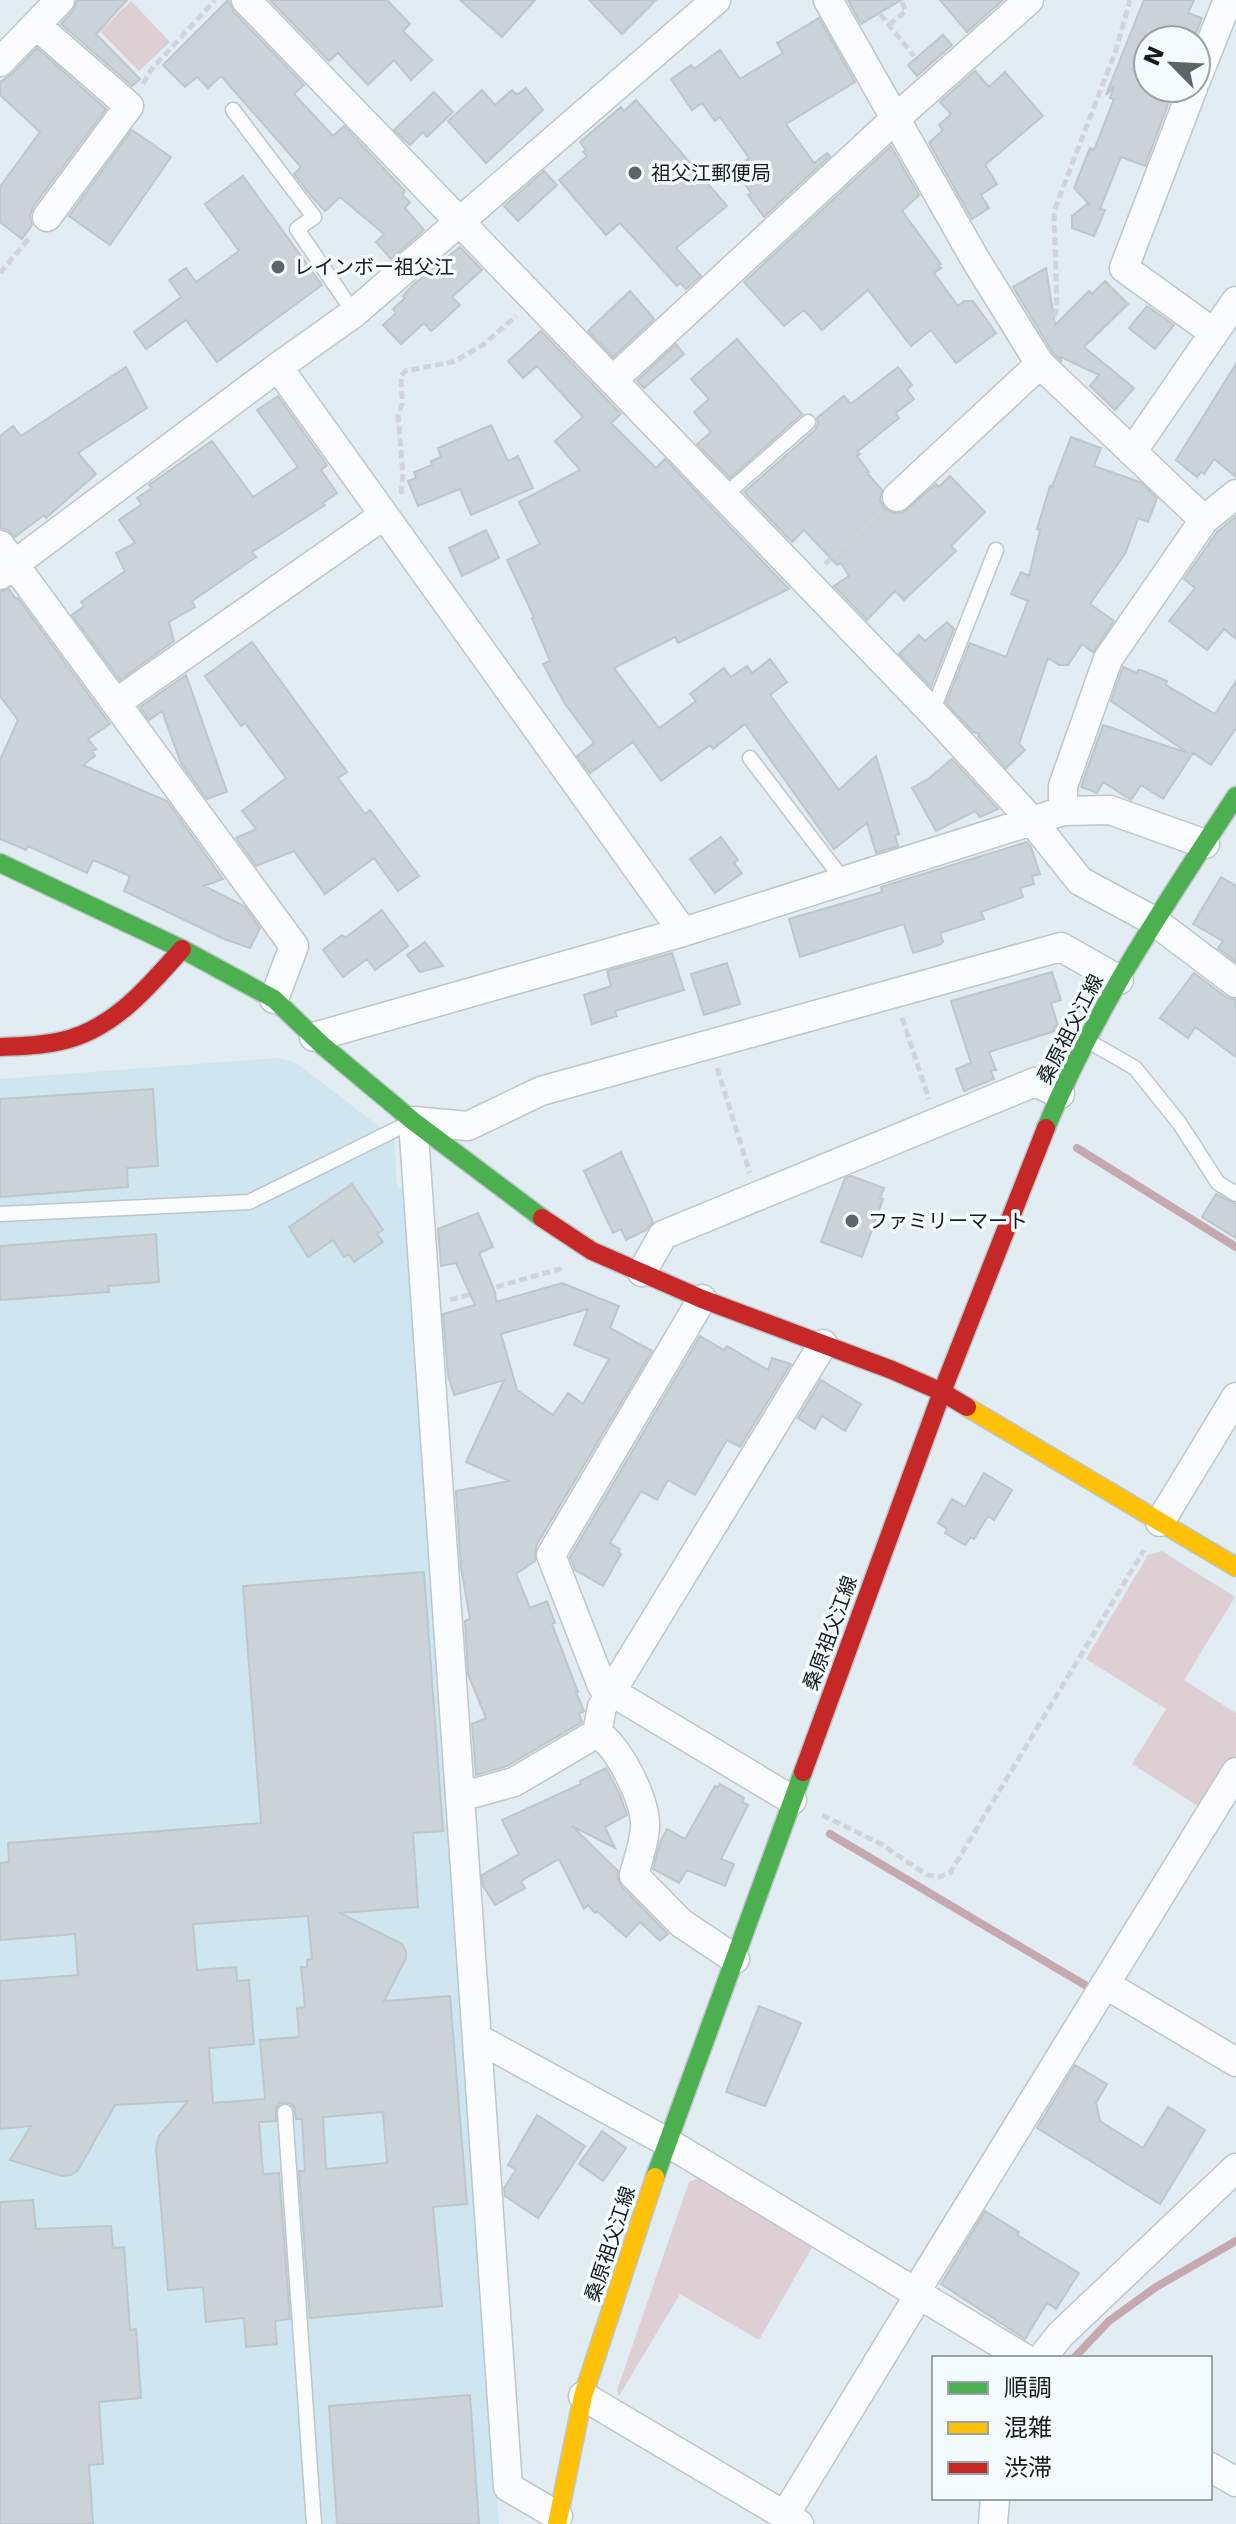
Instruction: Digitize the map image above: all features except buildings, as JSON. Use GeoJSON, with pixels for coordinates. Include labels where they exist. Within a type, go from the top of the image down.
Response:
{"type":"FeatureCollection","features":[{"type":"Feature","properties":{"kind":"main road","name":"桑原祖父江線"},"geometry":{"type":"LineString","coordinates":[[558,2520],[583,2396],[667,2142],[942,1392],[1060,1094],[1119,980],[1154,921],[1215,847],[1236,796]]}},
{"type":"Feature","properties":{"kind":"main road"},"geometry":{"type":"LineString","coordinates":[[0,863],[182,949],[274,999],[413,1121],[528,1208],[592,1251],[702,1299],[942,1392],[1236,1567]]}},
{"type":"Feature","properties":{"kind":"main road"},"geometry":{"type":"LineString","coordinates":[[0,1047],[58,1042],[98,1027],[147,987],[182,949]]}},
{"type":"Feature","properties":{"kind":"street"},"geometry":{"type":"LineString","coordinates":[[0,62],[60,0]]}},
{"type":"Feature","properties":{"kind":"street"},"geometry":{"type":"LineString","coordinates":[[246,0],[932,712],[1033,822],[1080,881],[1154,921],[1236,983]]}},
{"type":"Feature","properties":{"kind":"street"},"geometry":{"type":"LineString","coordinates":[[274,999],[294,946],[116,703],[5,561],[354,313],[716,0]]}},
{"type":"Feature","properties":{"kind":"street"},"geometry":{"type":"LineString","coordinates":[[828,0],[975,259],[1039,363],[1204,520]]}},
{"type":"Feature","properties":{"kind":"street"},"geometry":{"type":"LineString","coordinates":[[613,380],[895,119],[1029,0]]}},
{"type":"Feature","properties":{"kind":"street"},"geometry":{"type":"LineString","coordinates":[[1212,34],[1223,2]]}},
{"type":"Feature","properties":{"kind":"street"},"geometry":{"type":"LineString","coordinates":[[36,25],[129,106],[47,217]]}},
{"type":"Feature","properties":{"kind":"street"},"geometry":{"type":"LineString","coordinates":[[1187,104],[1124,268],[1214,333]]}},
{"type":"Feature","properties":{"kind":"street"},"geometry":{"type":"LineString","coordinates":[[1132,452],[1236,301]]}},
{"type":"Feature","properties":{"kind":"street"},"geometry":{"type":"LineString","coordinates":[[897,497],[1039,363]]}},
{"type":"Feature","properties":{"kind":"street"},"geometry":{"type":"LineString","coordinates":[[278,367],[683,932]]}},
{"type":"Feature","properties":{"kind":"street"},"geometry":{"type":"LineString","coordinates":[[1063,811],[1063,786],[1108,659],[1204,520],[1236,494]]}},
{"type":"Feature","properties":{"kind":"street"},"geometry":{"type":"LineString","coordinates":[[116,703],[387,520]]}},
{"type":"Feature","properties":{"kind":"street"},"geometry":{"type":"LineString","coordinates":[[314,1037],[683,932],[1063,811],[1110,810],[1215,847]]}},
{"type":"Feature","properties":{"kind":"street"},"geometry":{"type":"LineString","coordinates":[[558,2520],[508,2487],[413,1121],[468,1126],[541,1091],[1061,947],[1119,980]]}},
{"type":"Feature","properties":{"kind":"street"},"geometry":{"type":"LineString","coordinates":[[642,1272],[663,1235],[1035,1082],[1060,1094]]}},
{"type":"Feature","properties":{"kind":"street"},"geometry":{"type":"LineString","coordinates":[[702,1299],[551,1555],[602,1686],[792,1800]]}},
{"type":"Feature","properties":{"kind":"street"},"geometry":{"type":"LineString","coordinates":[[460,1797],[514,1782],[597,1733],[602,1707],[823,1344]]}},
{"type":"Feature","properties":{"kind":"street"},"geometry":{"type":"LineString","coordinates":[[1160,1522],[1236,1397]]}},
{"type":"Feature","properties":{"kind":"street"},"geometry":{"type":"LineString","coordinates":[[597,1733],[608,1740],[640,1795],[645,1826],[634,1875],[681,1923],[735,1959]]}},
{"type":"Feature","properties":{"kind":"street"},"geometry":{"type":"LineString","coordinates":[[583,2396],[792,2520],[917,2294],[1236,1772]]}},
{"type":"Feature","properties":{"kind":"street"},"geometry":{"type":"LineString","coordinates":[[1105,1984],[1236,2062]]}},
{"type":"Feature","properties":{"kind":"street"},"geometry":{"type":"LineString","coordinates":[[477,2038],[667,2142],[1021,2356]]}},
{"type":"Feature","properties":{"kind":"street"},"geometry":{"type":"LineString","coordinates":[[1044,2356],[1060,2335],[1236,2168]]}},
{"type":"Feature","properties":{"kind":"street"},"geometry":{"type":"LineString","coordinates":[[1212,2468],[1236,2482]]}},
{"type":"Feature","properties":{"kind":"street"},"geometry":{"type":"LineString","coordinates":[[993,2524],[995,2500]]}},
{"type":"Feature","properties":{"kind":"lane"},"geometry":{"type":"LineString","coordinates":[[233,110],[314,217],[297,229],[354,313]]}},
{"type":"Feature","properties":{"kind":"lane"},"geometry":{"type":"LineString","coordinates":[[724,496],[808,422]]}},
{"type":"Feature","properties":{"kind":"lane"},"geometry":{"type":"LineString","coordinates":[[932,712],[996,550]]}},
{"type":"Feature","properties":{"kind":"lane"},"geometry":{"type":"LineString","coordinates":[[750,758],[844,881]]}},
{"type":"Feature","properties":{"kind":"lane"},"geometry":{"type":"LineString","coordinates":[[1087,1040],[1135,1068],[1180,1124],[1218,1183],[1236,1194]]}},
{"type":"Feature","properties":{"kind":"lane"},"geometry":{"type":"LineString","coordinates":[[0,1214],[249,1202],[413,1121]]}},
{"type":"Feature","properties":{"kind":"lane"},"geometry":{"type":"LineString","coordinates":[[285,2112],[314,2524]]}},
{"type":"Feature","properties":{"kind":"path"},"geometry":{"type":"LineString","coordinates":[[129,106],[151,70],[215,0]]}},
{"type":"Feature","properties":{"kind":"path"},"geometry":{"type":"LineString","coordinates":[[889,25],[906,11],[901,0]]}},
{"type":"Feature","properties":{"kind":"path"},"geometry":{"type":"LineString","coordinates":[[1039,363],[1057,309],[1054,211],[1116,50],[1130,0]]}},
{"type":"Feature","properties":{"kind":"path"},"geometry":{"type":"LineString","coordinates":[[880,14],[914,56]]}},
{"type":"Feature","properties":{"kind":"path"},"geometry":{"type":"LineString","coordinates":[[0,273],[47,217]]}},
{"type":"Feature","properties":{"kind":"path"},"geometry":{"type":"LineString","coordinates":[[387,520],[400,499],[403,475],[398,415],[402,404],[401,376],[405,371],[453,362],[483,345],[535,299]]}},
{"type":"Feature","properties":{"kind":"path"},"geometry":{"type":"LineString","coordinates":[[806,581],[897,497]]}},
{"type":"Feature","properties":{"kind":"path"},"geometry":{"type":"LineString","coordinates":[[894,993],[937,1123]]}},
{"type":"Feature","properties":{"kind":"path"},"geometry":{"type":"LineString","coordinates":[[710,1044],[758,1197]]}},
{"type":"Feature","properties":{"kind":"path"},"geometry":{"type":"LineString","coordinates":[[425,1307],[556,1272],[592,1251]]}},
{"type":"Feature","properties":{"kind":"path"},"geometry":{"type":"LineString","coordinates":[[792,1800],[881,1844],[927,1875],[939,1877],[950,1873],[1160,1522]]}},
{"type":"Feature","properties":{"kind":"shaded area"},"geometry":{"type":"Polygon","coordinates":[[[131,1],[170,42],[139,71],[100,31],[131,1]]]}},
{"type":"Feature","properties":{"kind":"shaded area"},"geometry":{"type":"Polygon","coordinates":[[[277,1058],[295,1062],[394,1138],[397,1188],[403,1188],[499,2524],[0,2524],[0,1079],[277,1058]]]}},
{"type":"Feature","properties":{"kind":"shaded area"},"geometry":{"type":"Polygon","coordinates":[[[1162,1551],[1235,1597],[1184,1680],[1236,1713],[1236,1759],[1204,1810],[1132,1764],[1166,1709],[1086,1659],[1148,1555],[1162,1551]]]}},
{"type":"Feature","properties":{"kind":"shaded area"},"geometry":{"type":"Polygon","coordinates":[[[701,2177],[814,2244],[759,2340],[680,2294],[619,2396],[617,2390],[689,2182],[701,2177]]]}},
{"type":"Feature","properties":{"kind":"waterway"},"geometry":{"type":"LineString","coordinates":[[1077,1148],[1236,1247]]}},
{"type":"Feature","properties":{"kind":"waterway"},"geometry":{"type":"LineString","coordinates":[[830,1834],[1090,1988]]}},
{"type":"Feature","properties":{"kind":"waterway"},"geometry":{"type":"LineString","coordinates":[[1076,2356],[1109,2321],[1156,2287],[1236,2241]]}},
{"type":"Feature","properties":{"kind":"traffic: fast"},"geometry":{"type":"LineString","coordinates":[[1046,1128],[1109,999],[1236,796]]}},
{"type":"Feature","properties":{"kind":"traffic: fast"},"geometry":{"type":"LineString","coordinates":[[0,863],[182,949],[274,999],[322,1045],[413,1121],[542,1218]]}},
{"type":"Feature","properties":{"kind":"traffic: fast"},"geometry":{"type":"LineString","coordinates":[[655,2177],[803,1772]]}},
{"type":"Feature","properties":{"kind":"traffic: slow"},"geometry":{"type":"LineString","coordinates":[[967,1407],[1236,1567]]}},
{"type":"Feature","properties":{"kind":"traffic: slow"},"geometry":{"type":"LineString","coordinates":[[557,2524],[583,2396],[655,2177]]}},
{"type":"Feature","properties":{"kind":"traffic: jam"},"geometry":{"type":"LineString","coordinates":[[0,1047],[53,1043],[97,1027],[129,1005],[182,949]]}},
{"type":"Feature","properties":{"kind":"traffic: jam"},"geometry":{"type":"LineString","coordinates":[[803,1772],[942,1392],[1046,1128]]}},
{"type":"Feature","properties":{"kind":"traffic: jam"},"geometry":{"type":"LineString","coordinates":[[542,1218],[592,1251],[702,1299],[892,1370],[967,1407]]}},
{"type":"Feature","properties":{"kind":"place","name":"祖父江郵便局"},"geometry":{"type":"Point","coordinates":[635,173]}},
{"type":"Feature","properties":{"kind":"place","name":"レインボー祖父江"},"geometry":{"type":"Point","coordinates":[278,267]}},
{"type":"Feature","properties":{"kind":"place","name":"ファミリーマート"},"geometry":{"type":"Point","coordinates":[852,1221]}}]}
